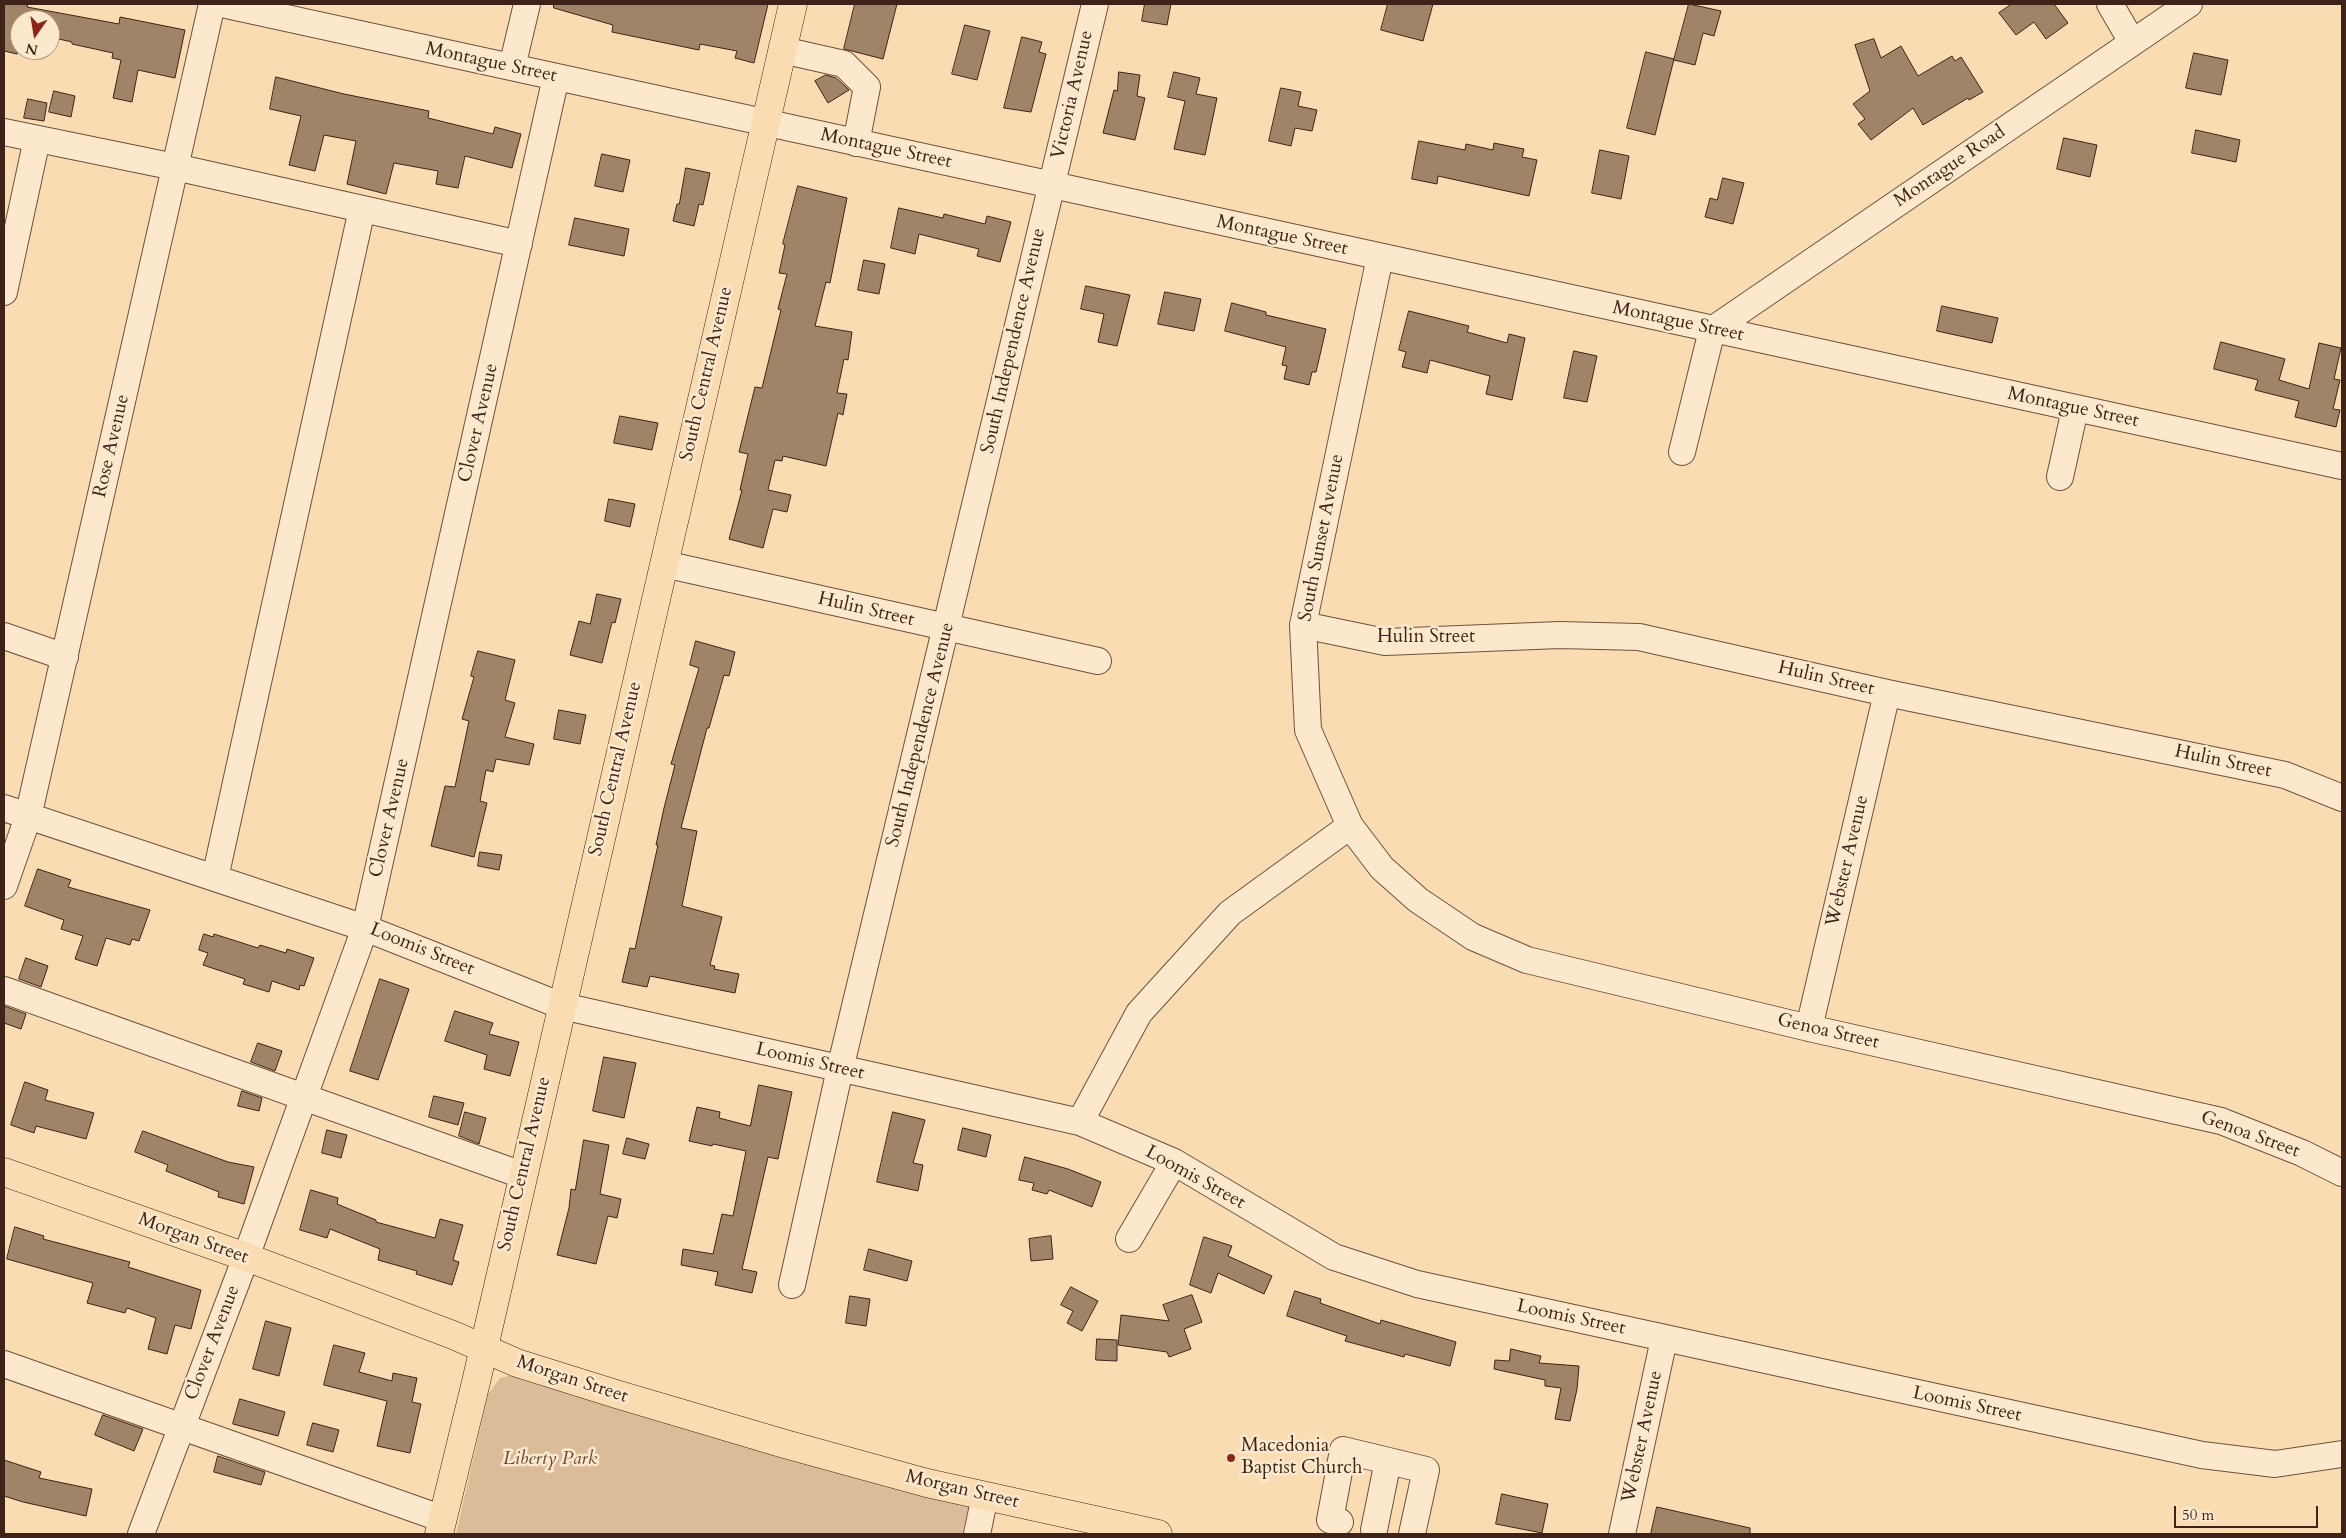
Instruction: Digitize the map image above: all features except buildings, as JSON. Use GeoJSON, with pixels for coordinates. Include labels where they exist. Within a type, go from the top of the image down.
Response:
{"type":"FeatureCollection","features":[{"type":"Feature","properties":{"kind":"main road","name":"South Central Avenue"},"geometry":{"type":"LineString","coordinates":[[441,1526],[484,1349],[522,1175],[793,4]]}},
{"type":"Feature","properties":{"kind":"main road","name":"Morgan Street"},"geometry":{"type":"LineString","coordinates":[[4,1172],[246,1257],[444,1332],[517,1363],[766,1439],[926,1483],[1158,1534]]}},
{"type":"Feature","properties":{"kind":"street","name":"Rose Avenue"},"geometry":{"type":"LineString","coordinates":[[4,886],[28,817],[212,4]]}},
{"type":"Feature","properties":{"kind":"street","name":"Montague Street"},"geometry":{"type":"LineString","coordinates":[[222,4],[2342,466]]}},
{"type":"Feature","properties":{"kind":"street"},"geometry":{"type":"LineString","coordinates":[[512,67],[527,4]]}},
{"type":"Feature","properties":{"kind":"street","name":"Victoria Avenue"},"geometry":{"type":"LineString","coordinates":[[1051,185],[1095,4]]}},
{"type":"Feature","properties":{"kind":"street"},"geometry":{"type":"LineString","coordinates":[[2110,4],[2132,42]]}},
{"type":"Feature","properties":{"kind":"street","name":"Montague Road"},"geometry":{"type":"LineString","coordinates":[[1712,330],[2189,4]]}},
{"type":"Feature","properties":{"kind":"street"},"geometry":{"type":"LineString","coordinates":[[782,50],[844,64],[867,86],[856,143]]}},
{"type":"Feature","properties":{"kind":"street","name":"Clover Avenue"},"geometry":{"type":"LineString","coordinates":[[141,1534],[246,1257],[365,928],[556,77]]}},
{"type":"Feature","properties":{"kind":"street"},"geometry":{"type":"LineString","coordinates":[[4,132],[175,167],[519,244]]}},
{"type":"Feature","properties":{"kind":"street"},"geometry":{"type":"LineString","coordinates":[[4,292],[37,139]]}},
{"type":"Feature","properties":{"kind":"street","name":"South Independence Avenue"},"geometry":{"type":"LineString","coordinates":[[792,1285],[840,1069],[1051,185]]}},
{"type":"Feature","properties":{"kind":"street"},"geometry":{"type":"LineString","coordinates":[[215,878],[362,209]]}},
{"type":"Feature","properties":{"kind":"street","name":"South Sunset Avenue"},"geometry":{"type":"LineString","coordinates":[[1350,826],[1308,730],[1303,625],[1380,257]]}},
{"type":"Feature","properties":{"kind":"street"},"geometry":{"type":"LineString","coordinates":[[1682,452],[1712,330]]}},
{"type":"Feature","properties":{"kind":"street"},"geometry":{"type":"LineString","coordinates":[[2060,477],[2075,409]]}},
{"type":"Feature","properties":{"kind":"street","name":"Hulin Street"},"geometry":{"type":"LineString","coordinates":[[664,564],[1098,662]]}},
{"type":"Feature","properties":{"kind":"street","name":"Hulin Street"},"geometry":{"type":"LineString","coordinates":[[1303,625],[1385,642],[1560,635],[1639,636],[1886,693],[2285,775],[2342,798]]}},
{"type":"Feature","properties":{"kind":"street"},"geometry":{"type":"LineString","coordinates":[[4,636],[65,657]]}},
{"type":"Feature","properties":{"kind":"street","name":"Webster Avenue"},"geometry":{"type":"LineString","coordinates":[[1809,1028],[1886,693]]}},
{"type":"Feature","properties":{"kind":"street","name":"Loomis Street"},"geometry":{"type":"LineString","coordinates":[[4,808],[365,928],[562,1006],[1080,1122],[1174,1162],[1334,1256],[1416,1284],[2202,1456],[2275,1464],[2342,1454]]}},
{"type":"Feature","properties":{"kind":"street"},"geometry":{"type":"LineString","coordinates":[[1080,1122],[1139,1013],[1230,913],[1350,826]]}},
{"type":"Feature","properties":{"kind":"street","name":"Genoa Street"},"geometry":{"type":"LineString","coordinates":[[1350,826],[1382,868],[1418,900],[1473,936],[1527,960],[1809,1028],[2221,1121],[2302,1152],[2342,1172]]}},
{"type":"Feature","properties":{"kind":"street"},"geometry":{"type":"LineString","coordinates":[[4,990],[522,1175]]}},
{"type":"Feature","properties":{"kind":"street"},"geometry":{"type":"LineString","coordinates":[[1129,1239],[1174,1162]]}},
{"type":"Feature","properties":{"kind":"street","name":"Webster Avenue"},"geometry":{"type":"LineString","coordinates":[[1622,1534],[1664,1339]]}},
{"type":"Feature","properties":{"kind":"street"},"geometry":{"type":"LineString","coordinates":[[4,1364],[182,1425],[441,1526]]}},
{"type":"Feature","properties":{"kind":"street"},"geometry":{"type":"LineString","coordinates":[[1388,1461],[1384,1532],[1339,1528],[1330,1520],[1344,1450],[1426,1470],[1412,1534]]}},
{"type":"Feature","properties":{"kind":"street"},"geometry":{"type":"LineString","coordinates":[[977,1534],[986,1496]]}},
{"type":"Feature","properties":{"kind":"green space","name":"Liberty Park"},"geometry":{"type":"Polygon","coordinates":[[[522,1373],[969,1505],[962,1534],[456,1534],[488,1394],[500,1378],[522,1373]]]}},
{"type":"Feature","properties":{"kind":"place","name":"Macedonia Baptist Church"},"geometry":{"type":"Point","coordinates":[1231,1458]}}]}
